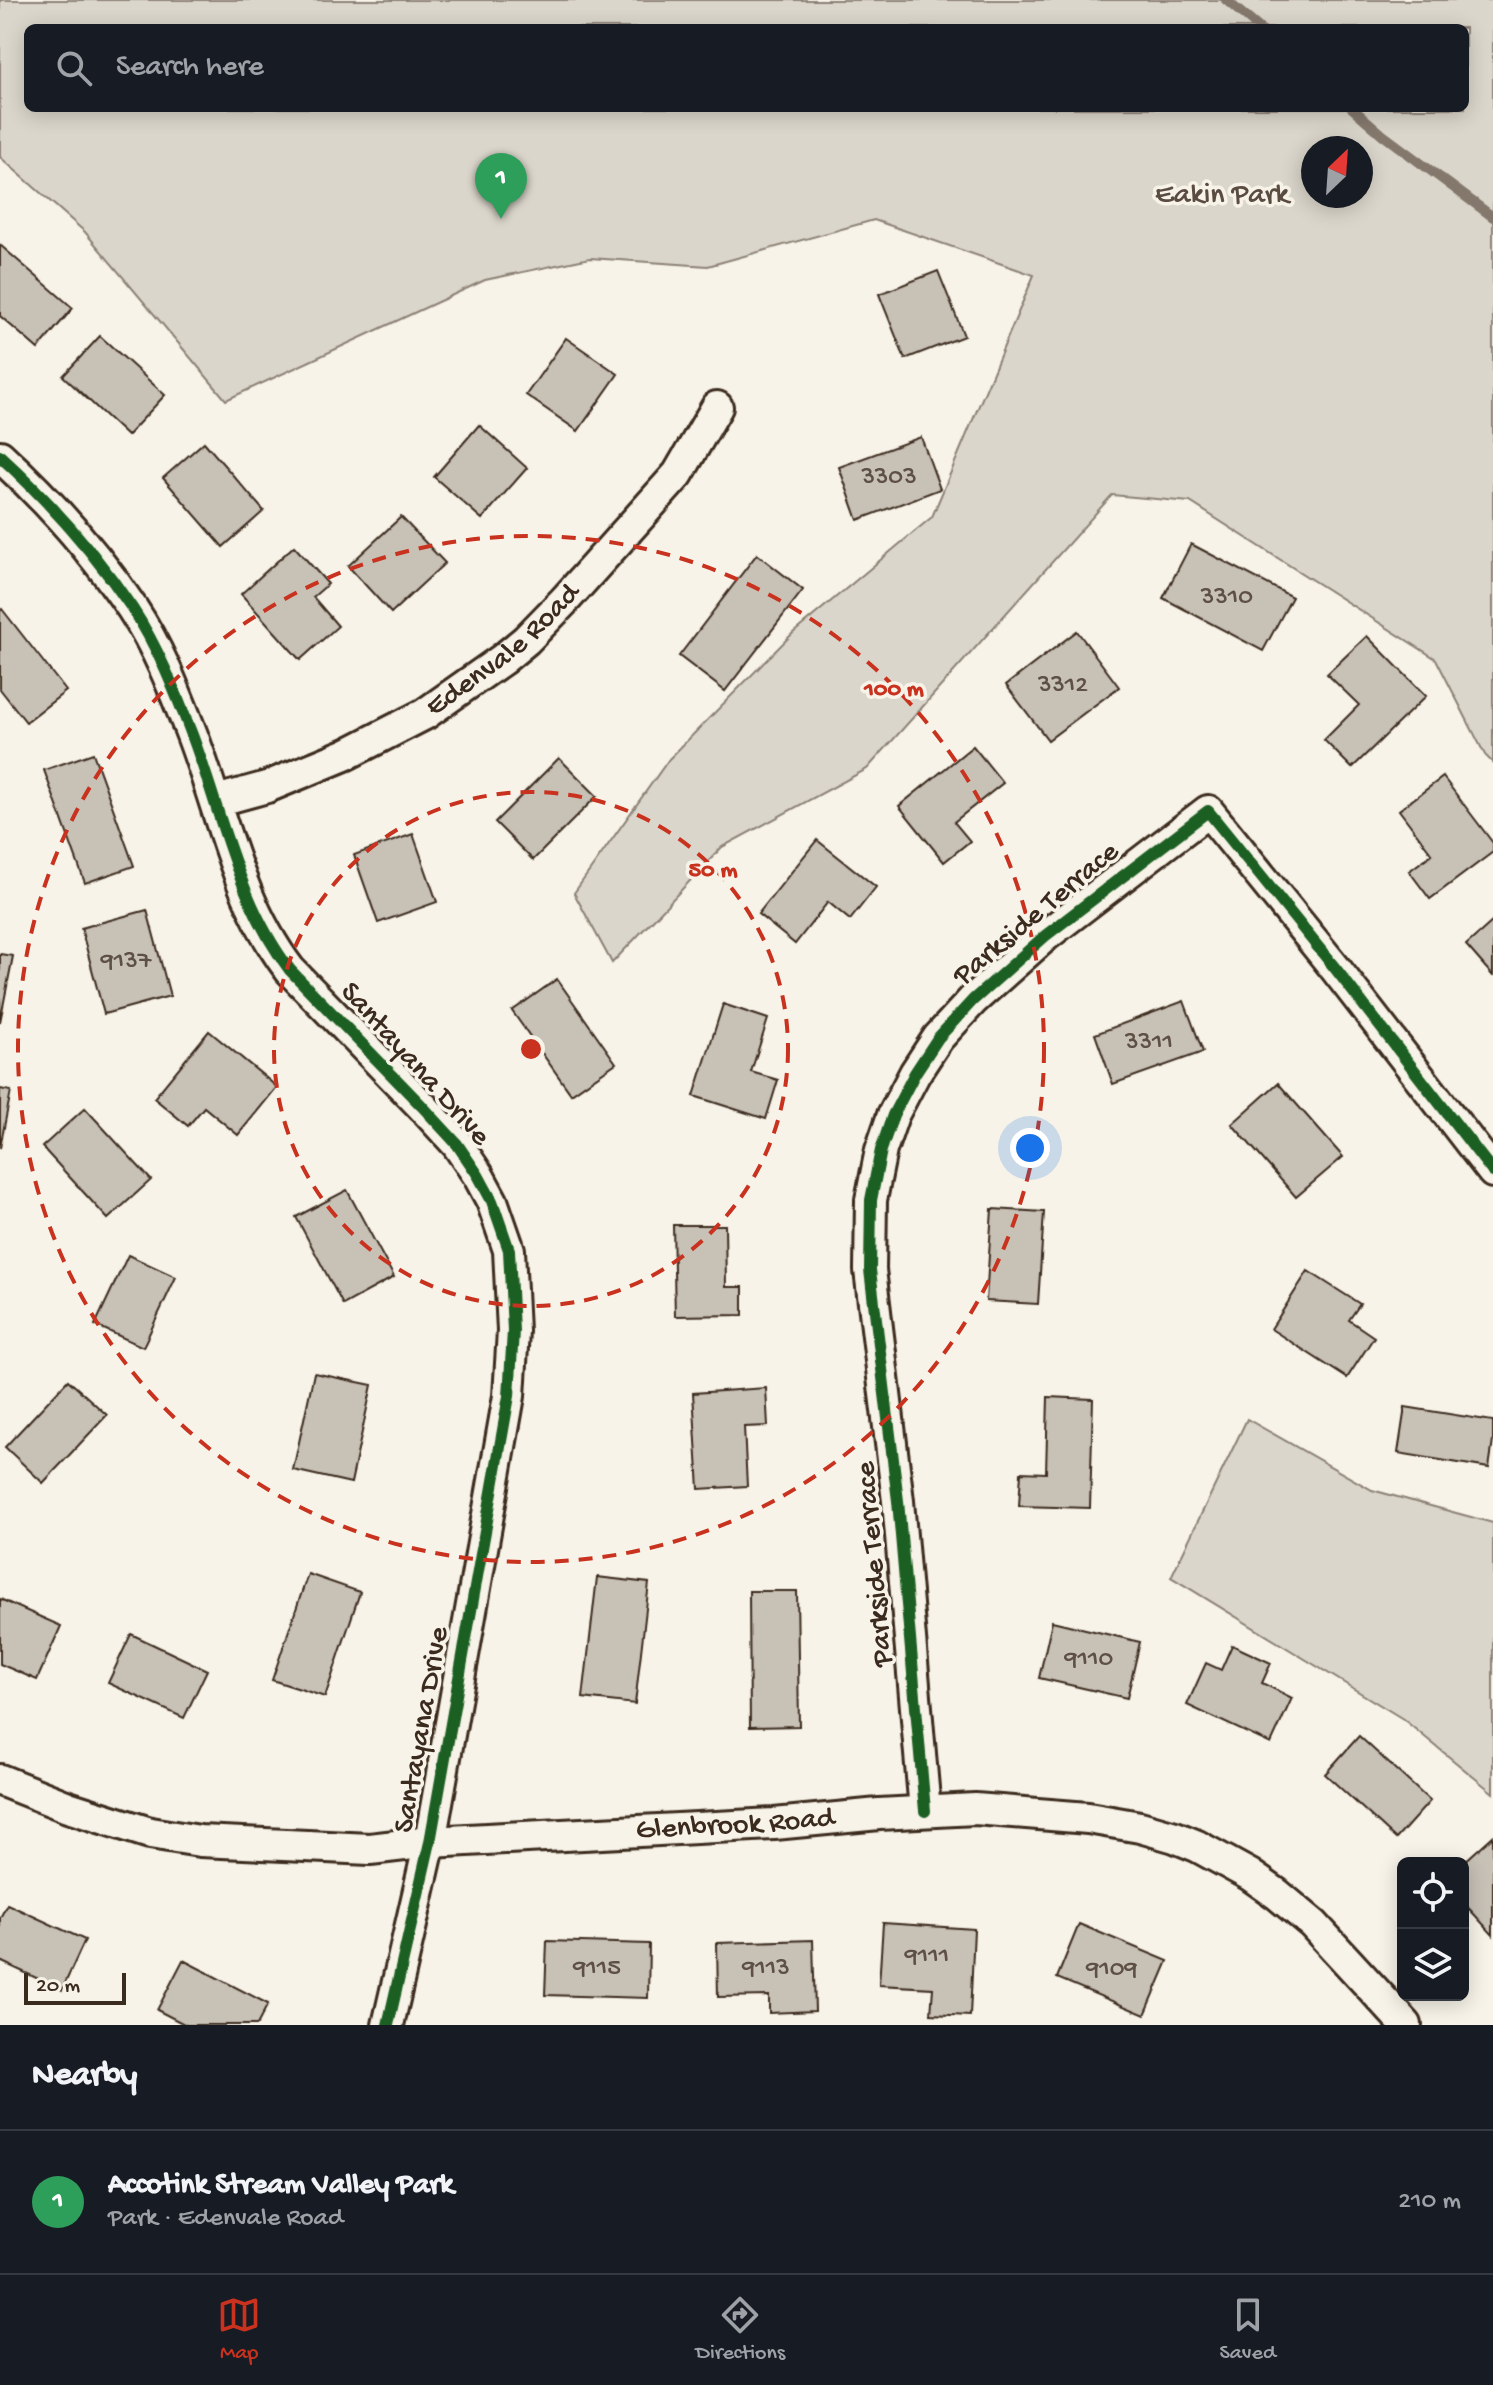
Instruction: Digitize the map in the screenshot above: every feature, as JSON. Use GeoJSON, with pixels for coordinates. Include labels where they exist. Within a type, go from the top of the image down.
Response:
{"type":"FeatureCollection","features":[{"type":"Feature","properties":{"kind":"street","name":"Edenvale Road"},"geometry":{"type":"LineString","coordinates":[[216,801],[267,787],[347,754],[425,714],[503,659],[564,601],[678,474],[717,407]]}},
{"type":"Feature","properties":{"kind":"street","name":"Santayana Drive"},"geometry":{"type":"LineString","coordinates":[[0,456],[82,541],[132,609],[164,665],[216,801],[244,889],[272,946],[290,970],[457,1144],[492,1201],[509,1250],[513,1331],[509,1396],[430,1842],[388,2025]]}},
{"type":"Feature","properties":{"kind":"street","name":"Parkside Terrace"},"geometry":{"type":"LineString","coordinates":[[925,1811],[898,1501],[870,1270],[871,1200],[881,1150],[893,1115],[938,1038],[973,1000],[1045,936],[1208,811],[1493,1172]]}},
{"type":"Feature","properties":{"kind":"street","name":"Glenbrook Road"},"geometry":{"type":"LineString","coordinates":[[0,1780],[150,1833],[200,1841],[370,1849],[430,1842],[774,1824],[975,1809],[1088,1818],[1140,1827],[1175,1837],[1250,1875],[1277,1894],[1313,1924],[1406,2025]]}},
{"type":"Feature","properties":{"kind":"green space","name":"Eakin Park"},"geometry":{"type":"Polygon","coordinates":[[[0,0],[1493,0],[1493,763],[1485,755],[1436,659],[1190,502],[1112,495],[867,769],[722,847],[612,963],[574,893],[669,759],[793,633],[932,517],[1034,275],[874,220],[708,266],[590,258],[485,280],[226,400],[85,232],[0,157],[0,0]]]}},
{"type":"Feature","properties":{"kind":"green space"},"geometry":{"type":"Polygon","coordinates":[[[1247,1419],[1372,1490],[1493,1523],[1493,1793],[1403,1719],[1171,1577],[1247,1419]]]}},
{"type":"Feature","properties":{"kind":"building"},"geometry":{"type":"Polygon","coordinates":[[[0,245],[73,308],[38,349],[0,316],[0,245]]]}},
{"type":"Feature","properties":{"kind":"building"},"geometry":{"type":"Polygon","coordinates":[[[938,271],[964,336],[905,359],[879,294],[938,271]]]}},
{"type":"Feature","properties":{"kind":"building"},"geometry":{"type":"Polygon","coordinates":[[[100,336],[165,395],[127,436],[63,376],[100,336]]]}},
{"type":"Feature","properties":{"kind":"building"},"geometry":{"type":"Polygon","coordinates":[[[566,338],[618,374],[578,431],[526,395],[566,338]]]}},
{"type":"Feature","properties":{"kind":"building"},"geometry":{"type":"Polygon","coordinates":[[[479,425],[527,468],[482,519],[434,477],[479,425]]]}},
{"type":"Feature","properties":{"kind":"building"},"geometry":{"type":"Polygon","coordinates":[[[921,437],[940,489],[858,520],[839,467],[921,437]]]}},
{"type":"Feature","properties":{"kind":"building"},"geometry":{"type":"Polygon","coordinates":[[[204,442],[264,511],[223,547],[163,478],[204,442]]]}},
{"type":"Feature","properties":{"kind":"building"},"geometry":{"type":"Polygon","coordinates":[[[401,517],[445,563],[391,613],[348,566],[401,517]]]}},
{"type":"Feature","properties":{"kind":"building"},"geometry":{"type":"Polygon","coordinates":[[[1191,544],[1292,597],[1263,651],[1163,598],[1191,544]]]}},
{"type":"Feature","properties":{"kind":"building"},"geometry":{"type":"Polygon","coordinates":[[[294,546],[328,584],[313,597],[338,626],[300,660],[241,594],[294,546]]]}},
{"type":"Feature","properties":{"kind":"building"},"geometry":{"type":"Polygon","coordinates":[[[757,554],[803,590],[725,691],[679,656],[757,554]]]}},
{"type":"Feature","properties":{"kind":"building"},"geometry":{"type":"Polygon","coordinates":[[[2,609],[66,691],[26,722],[0,689],[2,609]]]}},
{"type":"Feature","properties":{"kind":"building"},"geometry":{"type":"Polygon","coordinates":[[[1077,631],[1119,687],[1048,740],[1006,685],[1077,631]]]}},
{"type":"Feature","properties":{"kind":"building"},"geometry":{"type":"Polygon","coordinates":[[[1367,636],[1426,696],[1352,768],[1324,740],[1359,705],[1327,674],[1367,636]]]}},
{"type":"Feature","properties":{"kind":"building"},"geometry":{"type":"Polygon","coordinates":[[[973,746],[1003,783],[954,822],[970,841],[944,862],[899,806],[973,746]]]}},
{"type":"Feature","properties":{"kind":"building"},"geometry":{"type":"Polygon","coordinates":[[[93,753],[134,866],[85,883],[44,770],[93,753]]]}},
{"type":"Feature","properties":{"kind":"building"},"geometry":{"type":"Polygon","coordinates":[[[559,758],[597,796],[533,860],[495,822],[559,758]]]}},
{"type":"Feature","properties":{"kind":"building"},"geometry":{"type":"Polygon","coordinates":[[[1443,777],[1493,843],[1493,852],[1430,899],[1409,871],[1432,854],[1399,810],[1443,777]]]}},
{"type":"Feature","properties":{"kind":"building"},"geometry":{"type":"Polygon","coordinates":[[[413,834],[437,902],[378,923],[354,855],[413,834]]]}},
{"type":"Feature","properties":{"kind":"building"},"geometry":{"type":"Polygon","coordinates":[[[817,840],[876,887],[850,920],[828,902],[795,944],[758,914],[817,840]]]}},
{"type":"Feature","properties":{"kind":"building"},"geometry":{"type":"Polygon","coordinates":[[[147,910],[170,996],[104,1014],[81,928],[147,910]]]}},
{"type":"Feature","properties":{"kind":"building"},"geometry":{"type":"Polygon","coordinates":[[[1493,921],[1493,976],[1466,945],[1493,921]]]}},
{"type":"Feature","properties":{"kind":"building"},"geometry":{"type":"Polygon","coordinates":[[[0,954],[13,956],[0,1022],[0,954]]]}},
{"type":"Feature","properties":{"kind":"building"},"geometry":{"type":"Polygon","coordinates":[[[557,979],[616,1063],[571,1094],[512,1011],[557,979]]]}},
{"type":"Feature","properties":{"kind":"building"},"geometry":{"type":"Polygon","coordinates":[[[1184,1001],[1203,1052],[1113,1084],[1095,1034],[1184,1001]]]}},
{"type":"Feature","properties":{"kind":"building"},"geometry":{"type":"Polygon","coordinates":[[[723,1004],[768,1019],[751,1072],[778,1080],[766,1119],[694,1096],[723,1004]]]}},
{"type":"Feature","properties":{"kind":"building"},"geometry":{"type":"Polygon","coordinates":[[[209,1031],[277,1087],[238,1135],[204,1107],[188,1126],[154,1098],[209,1031]]]}},
{"type":"Feature","properties":{"kind":"building"},"geometry":{"type":"Polygon","coordinates":[[[1278,1083],[1343,1157],[1296,1197],[1232,1124],[1278,1083]]]}},
{"type":"Feature","properties":{"kind":"building"},"geometry":{"type":"Polygon","coordinates":[[[0,1089],[11,1091],[0,1148],[0,1089]]]}},
{"type":"Feature","properties":{"kind":"building"},"geometry":{"type":"Polygon","coordinates":[[[85,1108],[151,1180],[108,1219],[42,1147],[85,1108]]]}},
{"type":"Feature","properties":{"kind":"building"},"geometry":{"type":"Polygon","coordinates":[[[347,1190],[394,1277],[343,1305],[296,1217],[347,1190]]]}},
{"type":"Feature","properties":{"kind":"building"},"geometry":{"type":"Polygon","coordinates":[[[992,1209],[1044,1212],[1038,1304],[986,1301],[992,1209]]]}},
{"type":"Feature","properties":{"kind":"building"},"geometry":{"type":"Polygon","coordinates":[[[673,1225],[725,1225],[726,1287],[743,1287],[743,1315],[675,1316],[673,1225]]]}},
{"type":"Feature","properties":{"kind":"building"},"geometry":{"type":"Polygon","coordinates":[[[128,1255],[176,1277],[143,1347],[95,1325],[128,1255]]]}},
{"type":"Feature","properties":{"kind":"building"},"geometry":{"type":"Polygon","coordinates":[[[1308,1271],[1360,1304],[1349,1320],[1374,1337],[1347,1378],[1271,1329],[1308,1271]]]}},
{"type":"Feature","properties":{"kind":"building"},"geometry":{"type":"Polygon","coordinates":[[[314,1373],[372,1385],[351,1483],[293,1470],[314,1373]]]}},
{"type":"Feature","properties":{"kind":"building"},"geometry":{"type":"Polygon","coordinates":[[[68,1380],[107,1415],[43,1483],[5,1447],[68,1380]]]}},
{"type":"Feature","properties":{"kind":"building"},"geometry":{"type":"Polygon","coordinates":[[[766,1388],[768,1426],[744,1427],[747,1486],[699,1489],[693,1393],[766,1388]]]}},
{"type":"Feature","properties":{"kind":"building"},"geometry":{"type":"Polygon","coordinates":[[[1048,1397],[1093,1399],[1090,1508],[1019,1506],[1021,1472],[1046,1473],[1048,1397]]]}},
{"type":"Feature","properties":{"kind":"building"},"geometry":{"type":"Polygon","coordinates":[[[1405,1407],[1493,1421],[1489,1468],[1398,1453],[1405,1407]]]}},
{"type":"Feature","properties":{"kind":"building"},"geometry":{"type":"Polygon","coordinates":[[[308,1574],[360,1592],[325,1697],[272,1680],[308,1574]]]}},
{"type":"Feature","properties":{"kind":"building"},"geometry":{"type":"Polygon","coordinates":[[[597,1577],[649,1583],[635,1704],[583,1698],[597,1577]]]}},
{"type":"Feature","properties":{"kind":"building"},"geometry":{"type":"Polygon","coordinates":[[[749,1591],[797,1591],[799,1726],[750,1727],[749,1591]]]}},
{"type":"Feature","properties":{"kind":"building"},"geometry":{"type":"Polygon","coordinates":[[[0,1599],[61,1626],[37,1680],[0,1664],[0,1599]]]}},
{"type":"Feature","properties":{"kind":"building"},"geometry":{"type":"Polygon","coordinates":[[[1052,1621],[1140,1642],[1127,1698],[1039,1678],[1052,1621]]]}},
{"type":"Feature","properties":{"kind":"building"},"geometry":{"type":"Polygon","coordinates":[[[131,1634],[207,1670],[184,1718],[108,1683],[131,1634]]]}},
{"type":"Feature","properties":{"kind":"building"},"geometry":{"type":"Polygon","coordinates":[[[1232,1645],[1271,1663],[1262,1683],[1292,1698],[1271,1744],[1187,1705],[1206,1663],[1221,1670],[1232,1645]]]}},
{"type":"Feature","properties":{"kind":"building"},"geometry":{"type":"Polygon","coordinates":[[[1359,1736],[1430,1801],[1396,1839],[1325,1774],[1359,1736]]]}},
{"type":"Feature","properties":{"kind":"building"},"geometry":{"type":"Polygon","coordinates":[[[1493,1836],[1493,1935],[1469,1909],[1469,1858],[1493,1836]]]}},
{"type":"Feature","properties":{"kind":"building"},"geometry":{"type":"Polygon","coordinates":[[[7,1904],[85,1940],[62,1990],[0,1961],[0,1918],[7,1904]]]}},
{"type":"Feature","properties":{"kind":"building"},"geometry":{"type":"Polygon","coordinates":[[[883,1923],[974,1929],[970,2016],[931,2014],[933,1988],[879,1985],[883,1923]]]}},
{"type":"Feature","properties":{"kind":"building"},"geometry":{"type":"Polygon","coordinates":[[[1079,1924],[1168,1961],[1145,2015],[1057,1978],[1079,1924]]]}},
{"type":"Feature","properties":{"kind":"building"},"geometry":{"type":"Polygon","coordinates":[[[813,1940],[815,2011],[769,2013],[769,1996],[718,1997],[717,1943],[813,1940]]]}},
{"type":"Feature","properties":{"kind":"building"},"geometry":{"type":"Polygon","coordinates":[[[547,1941],[649,1944],[648,1998],[545,1995],[547,1941]]]}},
{"type":"Feature","properties":{"kind":"building"},"geometry":{"type":"Polygon","coordinates":[[[183,1960],[268,2004],[257,2025],[186,2025],[157,2010],[183,1960]]]}},
{"type":"Feature","properties":{"kind":"waterway"},"geometry":{"type":"LineString","coordinates":[[1226,0],[1254,24]]}},
{"type":"Feature","properties":{"kind":"waterway"},"geometry":{"type":"LineString","coordinates":[[1357,112],[1493,217]]}},
{"type":"Feature","properties":{"kind":"cycle path"},"geometry":{"type":"LineString","coordinates":[[0,456],[54,509],[87,548],[118,588],[150,638],[192,735],[244,887],[272,944],[290,970],[457,1144],[492,1201],[509,1250],[513,1331],[509,1396],[430,1842],[388,2025]]}},
{"type":"Feature","properties":{"kind":"cycle path"},"geometry":{"type":"LineString","coordinates":[[925,1811],[898,1501],[870,1270],[871,1200],[881,1150],[893,1115],[938,1038],[973,1000],[1045,936],[1208,811],[1493,1172]]}},
{"type":"Feature","properties":{"kind":"place","name":"Accotink Stream Valley Park"},"geometry":{"type":"Point","coordinates":[501,219]}}]}
